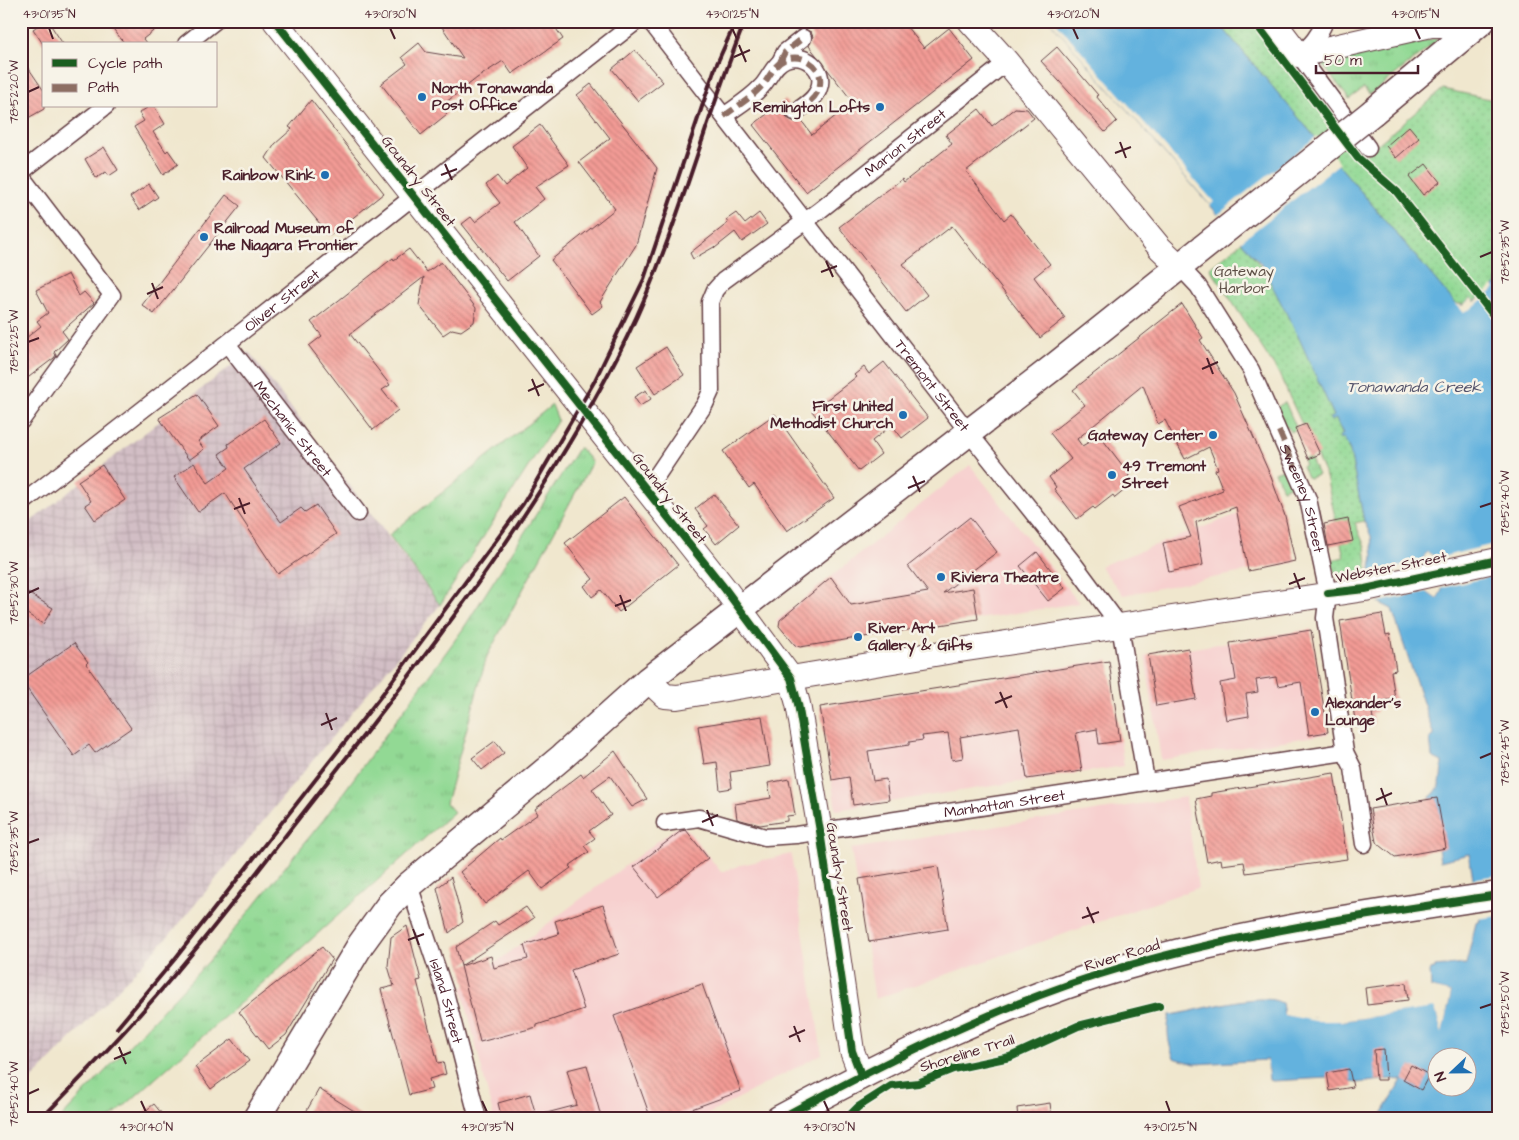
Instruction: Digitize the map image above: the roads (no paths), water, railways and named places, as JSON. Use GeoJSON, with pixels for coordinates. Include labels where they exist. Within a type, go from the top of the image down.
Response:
{"type":"FeatureCollection","features":[{"type":"Feature","properties":{"kind":"main road"},"geometry":{"type":"LineString","coordinates":[[256,1119],[361,944],[390,904],[409,885],[562,757],[648,680],[741,610],[1180,267],[1441,58],[1479,23]]}},
{"type":"Feature","properties":{"kind":"main road","name":"River Road"},"geometry":{"type":"LineString","coordinates":[[779,1119],[861,1075],[969,1024],[1126,966],[1271,931],[1498,895]]}},
{"type":"Feature","properties":{"kind":"street"},"geometry":{"type":"LineString","coordinates":[[189,42],[215,21]]}},
{"type":"Feature","properties":{"kind":"street","name":"Goundry Street"},"geometry":{"type":"LineString","coordinates":[[275,21],[647,490],[741,610],[791,678],[798,704],[820,831],[852,1051],[861,1075]]}},
{"type":"Feature","properties":{"kind":"street","name":"Oliver Street"},"geometry":{"type":"LineString","coordinates":[[21,504],[228,345],[413,195],[637,21]]}},
{"type":"Feature","properties":{"kind":"street","name":"Tremont Street"},"geometry":{"type":"LineString","coordinates":[[650,21],[804,221],[1074,564],[1120,626],[1146,781]]}},
{"type":"Feature","properties":{"kind":"street"},"geometry":{"type":"LineString","coordinates":[[970,21],[1007,62],[1155,242],[1180,267]]}},
{"type":"Feature","properties":{"kind":"street"},"geometry":{"type":"LineString","coordinates":[[1273,21],[1368,148]]}},
{"type":"Feature","properties":{"kind":"street"},"geometry":{"type":"LineString","coordinates":[[1299,56],[1312,44],[1320,33],[1325,21]]}},
{"type":"Feature","properties":{"kind":"street"},"geometry":{"type":"LineString","coordinates":[[1299,56],[1431,25],[1479,23]]}},
{"type":"Feature","properties":{"kind":"street"},"geometry":{"type":"LineString","coordinates":[[724,116],[762,86],[786,52],[803,38]]}},
{"type":"Feature","properties":{"kind":"street"},"geometry":{"type":"LineString","coordinates":[[780,62],[791,58],[809,61],[816,68],[820,78],[820,87],[816,96],[795,112]]}},
{"type":"Feature","properties":{"kind":"street","name":"Marion Street"},"geometry":{"type":"LineString","coordinates":[[647,490],[666,464],[712,391],[710,302],[715,290],[727,278],[804,221],[1007,62]]}},
{"type":"Feature","properties":{"kind":"street"},"geometry":{"type":"LineString","coordinates":[[21,421],[112,295],[21,174],[104,108]]}},
{"type":"Feature","properties":{"kind":"street","name":"Sweeney Street"},"geometry":{"type":"LineString","coordinates":[[1180,267],[1198,286],[1251,370],[1308,499],[1328,593],[1325,618],[1345,752],[1353,768],[1364,844]]}},
{"type":"Feature","properties":{"kind":"street","name":"Mechanic Street"},"geometry":{"type":"LineString","coordinates":[[228,345],[358,513]]}},
{"type":"Feature","properties":{"kind":"street","name":"Webster Street"},"geometry":{"type":"LineString","coordinates":[[648,680],[659,692],[671,697],[1328,593],[1365,589],[1498,560]]}},
{"type":"Feature","properties":{"kind":"street","name":"Manhattan Street"},"geometry":{"type":"LineString","coordinates":[[665,823],[699,818],[765,837],[820,831],[1345,752]]}},
{"type":"Feature","properties":{"kind":"street","name":"Island Street"},"geometry":{"type":"LineString","coordinates":[[409,885],[445,992],[478,1119]]}},
{"type":"Feature","properties":{"kind":"water","name":"Tonawanda Creek"},"geometry":{"type":"Polygon","coordinates":[[[1050,21],[1217,21],[1455,303],[1462,306],[1471,298],[1475,302],[1497,284],[1498,267],[1498,1119],[1379,1119],[1402,1080],[1391,1079],[1357,1083],[1328,1078],[1273,1081],[1269,1080],[1267,1060],[1195,1064],[1174,1058],[1170,1047],[1168,1031],[1170,1015],[1244,1000],[1259,999],[1282,1003],[1284,1015],[1341,1021],[1435,1007],[1442,1032],[1451,993],[1431,988],[1430,970],[1435,969],[1435,967],[1466,964],[1476,923],[1480,921],[1469,854],[1440,861],[1430,797],[1439,786],[1442,762],[1432,757],[1430,738],[1434,736],[1392,609],[1378,602],[1371,568],[1373,556],[1371,536],[1364,521],[1350,451],[1344,438],[1340,439],[1339,437],[1343,434],[1336,419],[1331,421],[1329,418],[1334,416],[1298,336],[1261,264],[1050,21]],[[1427,552],[1421,562],[1428,593],[1437,599],[1442,590],[1437,558],[1427,552]]]}},
{"type":"Feature","properties":{"kind":"railway"},"geometry":{"type":"LineString","coordinates":[[117,1028],[174,960],[381,696],[523,504],[594,382],[644,279],[715,68],[736,21]]}},
{"type":"Feature","properties":{"kind":"railway"},"geometry":{"type":"LineString","coordinates":[[41,1119],[132,1023],[222,917],[453,618],[528,509],[596,396],[627,337],[644,299],[675,220],[745,21]]}},
{"type":"Feature","properties":{"kind":"place","name":"North Tonawanda Post Office"},"geometry":{"type":"Point","coordinates":[422,97]}},
{"type":"Feature","properties":{"kind":"place","name":"Remington Lofts"},"geometry":{"type":"Point","coordinates":[880,107]}},
{"type":"Feature","properties":{"kind":"place","name":"Rainbow Rink"},"geometry":{"type":"Point","coordinates":[325,175]}},
{"type":"Feature","properties":{"kind":"place","name":"Railroad Museum of the Niagara Frontier"},"geometry":{"type":"Point","coordinates":[204,237]}},
{"type":"Feature","properties":{"kind":"place","name":"First United Methodist Church"},"geometry":{"type":"Point","coordinates":[903,415]}},
{"type":"Feature","properties":{"kind":"place","name":"Gateway Center"},"geometry":{"type":"Point","coordinates":[1213,435]}},
{"type":"Feature","properties":{"kind":"place","name":"49 Tremont Street"},"geometry":{"type":"Point","coordinates":[1112,475]}},
{"type":"Feature","properties":{"kind":"place","name":"Riviera Theatre"},"geometry":{"type":"Point","coordinates":[941,577]}},
{"type":"Feature","properties":{"kind":"place","name":"River Art Gallery & Gifts"},"geometry":{"type":"Point","coordinates":[858,637]}},
{"type":"Feature","properties":{"kind":"place","name":"Alexander's Lounge"},"geometry":{"type":"Point","coordinates":[1315,712]}},
{"type":"Feature","properties":{"kind":"park label","name":"Gateway Harbor"},"geometry":{"type":"Point","coordinates":[1244,280]}}]}
